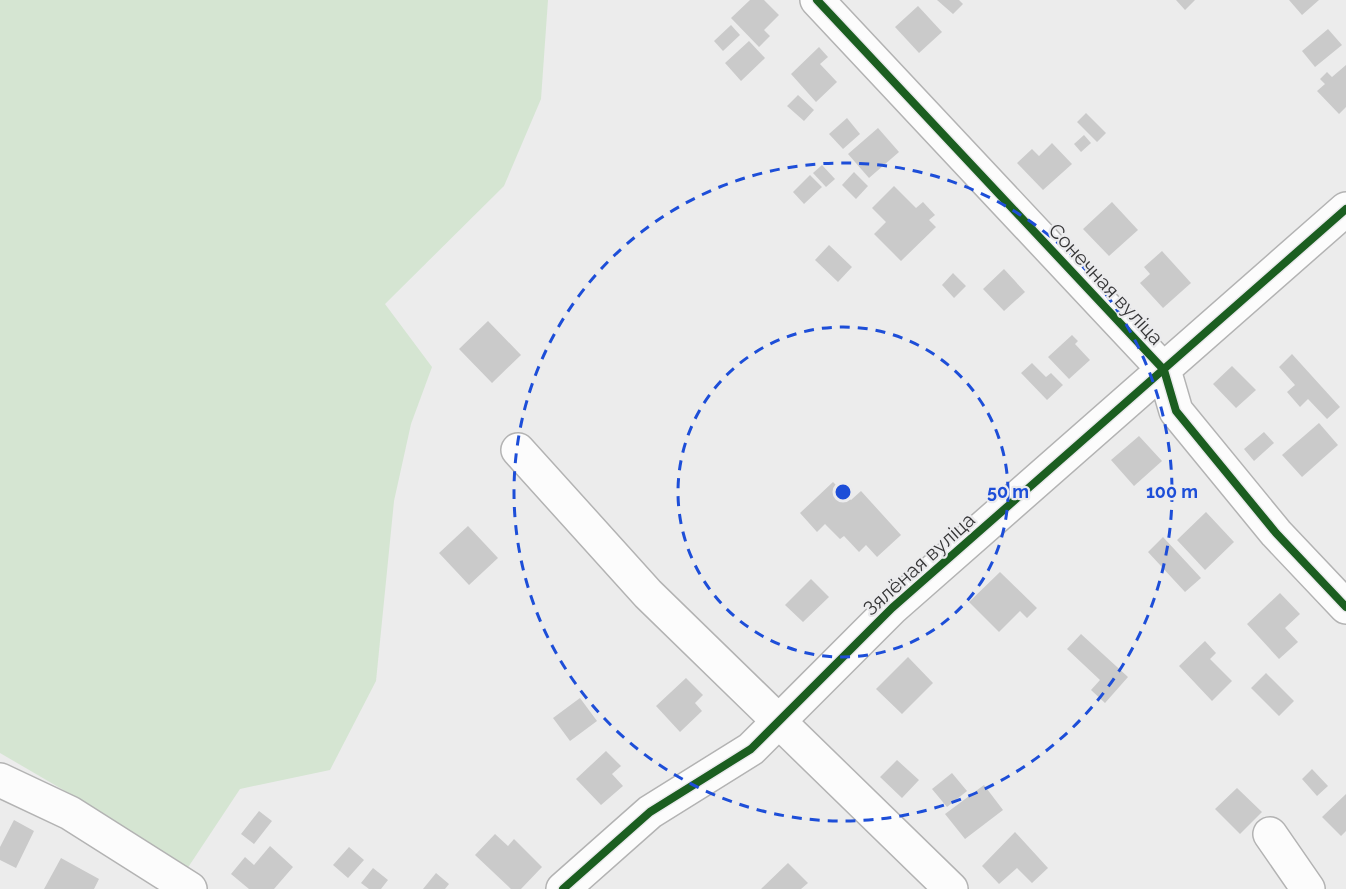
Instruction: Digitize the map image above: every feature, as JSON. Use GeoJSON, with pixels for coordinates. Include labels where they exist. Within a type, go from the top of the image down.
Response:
{"type":"FeatureCollection","features":[{"type":"Feature","properties":{"kind":"street","name":"Сонечная вуліца"},"geometry":{"type":"LineString","coordinates":[[817,0],[1164,370],[1176,411],[1276,533],[1346,607]]}},
{"type":"Feature","properties":{"kind":"street","name":"Зялёная вуліца"},"geometry":{"type":"LineString","coordinates":[[563,889],[650,812],[751,749],[892,608],[1346,208]]}},
{"type":"Feature","properties":{"kind":"street"},"geometry":{"type":"LineString","coordinates":[[518,450],[648,594],[951,889]]}},
{"type":"Feature","properties":{"kind":"street"},"geometry":{"type":"LineString","coordinates":[[0,780],[70,813],[190,889]]}},
{"type":"Feature","properties":{"kind":"street"},"geometry":{"type":"LineString","coordinates":[[1270,834],[1308,889]]}},
{"type":"Feature","properties":{"kind":"green space"},"geometry":{"type":"Polygon","coordinates":[[[0,0],[548,0],[541,99],[504,186],[385,304],[432,367],[411,424],[394,501],[376,681],[330,770],[240,789],[183,875],[72,795],[0,753],[0,0]]]}},
{"type":"Feature","properties":{"kind":"building"},"geometry":{"type":"Polygon","coordinates":[[[750,0],[764,0],[779,15],[764,30],[770,36],[759,47],[731,18],[750,0]]]}},
{"type":"Feature","properties":{"kind":"building"},"geometry":{"type":"Polygon","coordinates":[[[937,0],[959,0],[963,4],[953,14],[937,0]]]}},
{"type":"Feature","properties":{"kind":"building"},"geometry":{"type":"Polygon","coordinates":[[[1176,0],[1195,0],[1185,10],[1176,0]]]}},
{"type":"Feature","properties":{"kind":"building"},"geometry":{"type":"Polygon","coordinates":[[[1289,0],[1319,0],[1302,15],[1289,0]]]}},
{"type":"Feature","properties":{"kind":"building"},"geometry":{"type":"Polygon","coordinates":[[[918,6],[942,32],[919,53],[895,27],[918,6]]]}},
{"type":"Feature","properties":{"kind":"building"},"geometry":{"type":"Polygon","coordinates":[[[731,25],[740,35],[723,51],[714,41],[731,25]]]}},
{"type":"Feature","properties":{"kind":"building"},"geometry":{"type":"Polygon","coordinates":[[[1328,29],[1342,45],[1315,67],[1302,51],[1328,29]]]}},
{"type":"Feature","properties":{"kind":"building"},"geometry":{"type":"Polygon","coordinates":[[[749,41],[765,58],[741,81],[725,63],[749,41]]]}},
{"type":"Feature","properties":{"kind":"building"},"geometry":{"type":"Polygon","coordinates":[[[819,47],[828,57],[820,64],[837,82],[816,102],[791,74],[819,47]]]}},
{"type":"Feature","properties":{"kind":"building"},"geometry":{"type":"Polygon","coordinates":[[[1346,65],[1346,107],[1339,114],[1317,91],[1325,84],[1320,79],[1327,72],[1332,77],[1346,65]]]}},
{"type":"Feature","properties":{"kind":"building"},"geometry":{"type":"Polygon","coordinates":[[[798,95],[814,110],[804,121],[787,106],[798,95]]]}},
{"type":"Feature","properties":{"kind":"building"},"geometry":{"type":"Polygon","coordinates":[[[1086,113],[1106,133],[1097,142],[1077,122],[1086,113]]]}},
{"type":"Feature","properties":{"kind":"building"},"geometry":{"type":"Polygon","coordinates":[[[847,118],[860,134],[843,149],[829,134],[847,118]]]}},
{"type":"Feature","properties":{"kind":"building"},"geometry":{"type":"Polygon","coordinates":[[[878,128],[899,152],[869,178],[848,154],[878,128]]]}},
{"type":"Feature","properties":{"kind":"building"},"geometry":{"type":"Polygon","coordinates":[[[1084,135],[1091,143],[1081,152],[1074,144],[1084,135]]]}},
{"type":"Feature","properties":{"kind":"building"},"geometry":{"type":"Polygon","coordinates":[[[1052,143],[1072,164],[1043,190],[1017,163],[1032,149],[1039,156],[1052,143]]]}},
{"type":"Feature","properties":{"kind":"building"},"geometry":{"type":"Polygon","coordinates":[[[822,165],[835,179],[826,187],[813,173],[822,165]]]}},
{"type":"Feature","properties":{"kind":"building"},"geometry":{"type":"Polygon","coordinates":[[[854,172],[868,186],[856,199],[842,185],[854,172]]]}},
{"type":"Feature","properties":{"kind":"building"},"geometry":{"type":"Polygon","coordinates":[[[810,175],[822,187],[804,204],[793,192],[810,175]]]}},
{"type":"Feature","properties":{"kind":"building"},"geometry":{"type":"Polygon","coordinates":[[[894,186],[916,208],[923,202],[935,215],[929,220],[936,227],[901,261],[874,234],[886,222],[872,208],[894,186]]]}},
{"type":"Feature","properties":{"kind":"building"},"geometry":{"type":"Polygon","coordinates":[[[1112,202],[1138,230],[1109,256],[1083,229],[1112,202]]]}},
{"type":"Feature","properties":{"kind":"building"},"geometry":{"type":"Polygon","coordinates":[[[829,245],[852,267],[838,282],[815,260],[829,245]]]}},
{"type":"Feature","properties":{"kind":"building"},"geometry":{"type":"Polygon","coordinates":[[[1162,251],[1191,283],[1163,308],[1140,283],[1150,274],[1144,267],[1162,251]]]}},
{"type":"Feature","properties":{"kind":"building"},"geometry":{"type":"Polygon","coordinates":[[[1004,269],[1025,292],[1004,311],[983,289],[1004,269]]]}},
{"type":"Feature","properties":{"kind":"building"},"geometry":{"type":"Polygon","coordinates":[[[953,273],[966,286],[954,298],[942,285],[953,273]]]}},
{"type":"Feature","properties":{"kind":"building"},"geometry":{"type":"Polygon","coordinates":[[[488,321],[521,355],[492,383],[459,349],[488,321]]]}},
{"type":"Feature","properties":{"kind":"building"},"geometry":{"type":"Polygon","coordinates":[[[1072,335],[1078,341],[1075,344],[1090,360],[1069,379],[1048,357],[1072,335]]]}},
{"type":"Feature","properties":{"kind":"building"},"geometry":{"type":"Polygon","coordinates":[[[1292,354],[1340,407],[1327,419],[1308,399],[1300,407],[1287,392],[1295,385],[1279,367],[1292,354]]]}},
{"type":"Feature","properties":{"kind":"building"},"geometry":{"type":"Polygon","coordinates":[[[1032,363],[1046,377],[1051,373],[1063,385],[1047,400],[1021,373],[1032,363]]]}},
{"type":"Feature","properties":{"kind":"building"},"geometry":{"type":"Polygon","coordinates":[[[1232,366],[1256,390],[1236,408],[1213,384],[1232,366]]]}},
{"type":"Feature","properties":{"kind":"building"},"geometry":{"type":"Polygon","coordinates":[[[1319,423],[1338,445],[1302,477],[1282,455],[1319,423]]]}},
{"type":"Feature","properties":{"kind":"building"},"geometry":{"type":"Polygon","coordinates":[[[1264,432],[1274,443],[1254,461],[1244,449],[1264,432]]]}},
{"type":"Feature","properties":{"kind":"building"},"geometry":{"type":"Polygon","coordinates":[[[1139,436],[1162,461],[1134,486],[1111,460],[1139,436]]]}},
{"type":"Feature","properties":{"kind":"building"},"geometry":{"type":"Polygon","coordinates":[[[833,482],[851,500],[861,491],[901,535],[877,557],[866,545],[859,552],[844,536],[840,539],[825,524],[817,532],[800,513],[833,482]]]}},
{"type":"Feature","properties":{"kind":"building"},"geometry":{"type":"Polygon","coordinates":[[[1206,512],[1234,542],[1205,570],[1177,540],[1206,512]]]}},
{"type":"Feature","properties":{"kind":"building"},"geometry":{"type":"Polygon","coordinates":[[[468,526],[498,558],[469,585],[439,553],[468,526]]]}},
{"type":"Feature","properties":{"kind":"building"},"geometry":{"type":"Polygon","coordinates":[[[1163,537],[1201,578],[1185,592],[1148,552],[1163,537]]]}},
{"type":"Feature","properties":{"kind":"building"},"geometry":{"type":"Polygon","coordinates":[[[1000,572],[1037,608],[1027,618],[1020,611],[999,632],[969,602],[1000,572]]]}},
{"type":"Feature","properties":{"kind":"building"},"geometry":{"type":"Polygon","coordinates":[[[811,579],[829,597],[803,622],[785,605],[811,579]]]}},
{"type":"Feature","properties":{"kind":"building"},"geometry":{"type":"Polygon","coordinates":[[[1280,593],[1300,614],[1285,628],[1298,642],[1279,659],[1247,624],[1280,593]]]}},
{"type":"Feature","properties":{"kind":"building"},"geometry":{"type":"Polygon","coordinates":[[[1081,634],[1128,677],[1105,703],[1091,690],[1100,680],[1067,649],[1081,634]]]}},
{"type":"Feature","properties":{"kind":"building"},"geometry":{"type":"Polygon","coordinates":[[[1205,641],[1216,653],[1210,659],[1232,681],[1212,701],[1179,666],[1205,641]]]}},
{"type":"Feature","properties":{"kind":"building"},"geometry":{"type":"Polygon","coordinates":[[[908,657],[933,683],[902,714],[876,689],[908,657]]]}},
{"type":"Feature","properties":{"kind":"building"},"geometry":{"type":"Polygon","coordinates":[[[1266,673],[1294,701],[1279,716],[1251,688],[1266,673]]]}},
{"type":"Feature","properties":{"kind":"building"},"geometry":{"type":"Polygon","coordinates":[[[686,678],[703,695],[695,703],[702,711],[680,732],[656,706],[686,678]]]}},
{"type":"Feature","properties":{"kind":"building"},"geometry":{"type":"Polygon","coordinates":[[[580,698],[597,721],[570,741],[553,718],[580,698]]]}},
{"type":"Feature","properties":{"kind":"building"},"geometry":{"type":"Polygon","coordinates":[[[606,751],[621,766],[612,774],[623,786],[601,805],[576,779],[606,751]]]}},
{"type":"Feature","properties":{"kind":"building"},"geometry":{"type":"Polygon","coordinates":[[[897,760],[919,780],[902,798],[880,777],[897,760]]]}},
{"type":"Feature","properties":{"kind":"building"},"geometry":{"type":"Polygon","coordinates":[[[1312,769],[1328,786],[1317,796],[1302,779],[1312,769]]]}},
{"type":"Feature","properties":{"kind":"building"},"geometry":{"type":"Polygon","coordinates":[[[952,773],[967,791],[947,807],[932,789],[952,773]]]}},
{"type":"Feature","properties":{"kind":"building"},"geometry":{"type":"Polygon","coordinates":[[[984,785],[1003,810],[965,839],[945,814],[984,785]]]}},
{"type":"Feature","properties":{"kind":"building"},"geometry":{"type":"Polygon","coordinates":[[[1237,788],[1262,812],[1240,834],[1215,809],[1237,788]]]}},
{"type":"Feature","properties":{"kind":"building"},"geometry":{"type":"Polygon","coordinates":[[[1346,794],[1346,831],[1341,836],[1322,817],[1346,794]]]}},
{"type":"Feature","properties":{"kind":"building"},"geometry":{"type":"Polygon","coordinates":[[[259,811],[272,821],[254,844],[241,834],[259,811]]]}},
{"type":"Feature","properties":{"kind":"building"},"geometry":{"type":"Polygon","coordinates":[[[14,820],[34,831],[16,868],[0,860],[0,847],[14,820]]]}},
{"type":"Feature","properties":{"kind":"building"},"geometry":{"type":"Polygon","coordinates":[[[1015,832],[1048,868],[1032,883],[1017,868],[999,884],[982,866],[1015,832]]]}},
{"type":"Feature","properties":{"kind":"building"},"geometry":{"type":"Polygon","coordinates":[[[495,834],[508,846],[514,839],[542,867],[521,889],[511,889],[475,855],[495,834]]]}},
{"type":"Feature","properties":{"kind":"building"},"geometry":{"type":"Polygon","coordinates":[[[270,846],[293,867],[274,889],[249,889],[231,874],[245,857],[254,865],[270,846]]]}},
{"type":"Feature","properties":{"kind":"building"},"geometry":{"type":"Polygon","coordinates":[[[349,847],[364,860],[348,878],[333,865],[349,847]]]}},
{"type":"Feature","properties":{"kind":"building"},"geometry":{"type":"Polygon","coordinates":[[[61,858],[99,879],[94,889],[44,889],[61,858]]]}},
{"type":"Feature","properties":{"kind":"building"},"geometry":{"type":"Polygon","coordinates":[[[788,863],[808,883],[801,889],[761,889],[788,863]]]}},
{"type":"Feature","properties":{"kind":"building"},"geometry":{"type":"Polygon","coordinates":[[[373,868],[388,880],[381,889],[369,889],[361,883],[373,868]]]}},
{"type":"Feature","properties":{"kind":"building"},"geometry":{"type":"Polygon","coordinates":[[[436,873],[449,884],[445,889],[423,889],[436,873]]]}},
{"type":"Feature","properties":{"kind":"cycle path"},"geometry":{"type":"LineString","coordinates":[[817,0],[1164,370],[1176,411],[1276,533],[1346,607]]}},
{"type":"Feature","properties":{"kind":"cycle path"},"geometry":{"type":"LineString","coordinates":[[563,889],[650,812],[751,749],[892,608],[1346,209]]}}]}
